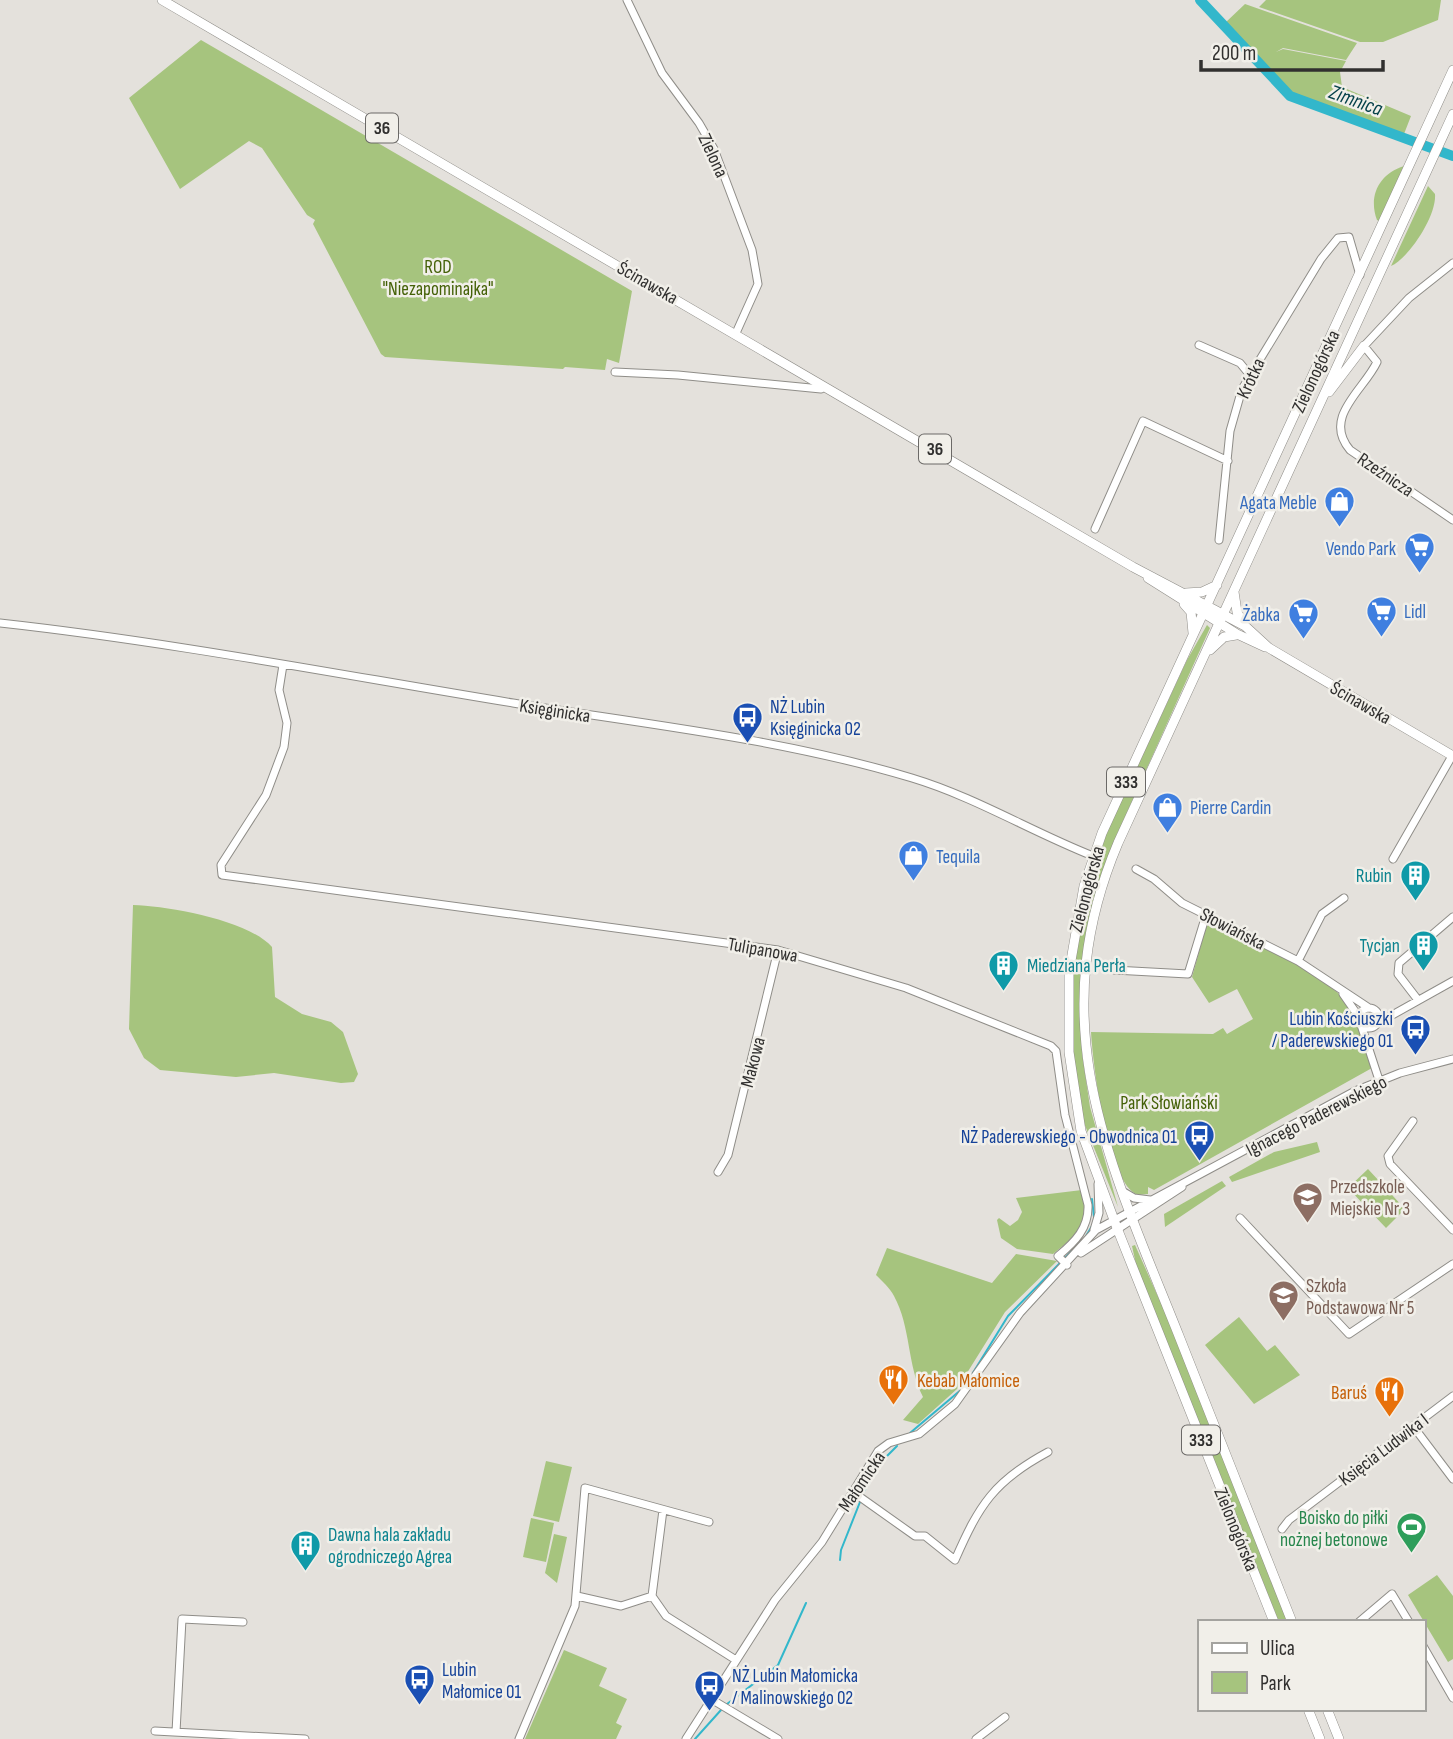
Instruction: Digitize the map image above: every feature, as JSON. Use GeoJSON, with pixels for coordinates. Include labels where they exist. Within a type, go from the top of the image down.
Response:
{"type":"FeatureCollection","features":[{"type":"Feature","properties":{"kind":"main road","name":"Ścinawska"},"geometry":{"type":"LineString","coordinates":[[162,0],[1206,610],[1223,614],[1245,626],[1269,648]]}},
{"type":"Feature","properties":{"kind":"main road","name":"Zielonogórska"},"geometry":{"type":"LineString","coordinates":[[1273,1620],[1115,1224],[1081,1131],[1074,1096],[1067,1013],[1071,950],[1093,856],[1453,70]]}},
{"type":"Feature","properties":{"kind":"main road","name":"Zielonogórska"},"geometry":{"type":"LineString","coordinates":[[1291,1620],[1120,1189],[1099,1126],[1088,1073],[1084,1008],[1089,951],[1098,900],[1111,859],[1453,114]]}},
{"type":"Feature","properties":{"kind":"main road"},"geometry":{"type":"LineString","coordinates":[[1320,405],[1364,346]]}},
{"type":"Feature","properties":{"kind":"main road"},"geometry":{"type":"LineString","coordinates":[[1193,638],[1191,612],[1183,596],[1217,585]]}},
{"type":"Feature","properties":{"kind":"main road"},"geometry":{"type":"LineString","coordinates":[[1234,590],[1237,612],[1245,626]]}},
{"type":"Feature","properties":{"kind":"main road","name":"36"},"geometry":{"type":"LineString","coordinates":[[1206,610],[1219,623]]}},
{"type":"Feature","properties":{"kind":"main road","name":"Ścinawska"},"geometry":{"type":"LineString","coordinates":[[1219,623],[1237,635],[1269,648],[1453,756]]}},
{"type":"Feature","properties":{"kind":"main road"},"geometry":{"type":"LineString","coordinates":[[1204,656],[1224,637],[1237,635]]}},
{"type":"Feature","properties":{"kind":"main road"},"geometry":{"type":"LineString","coordinates":[[1309,1711],[1320,1739]]}},
{"type":"Feature","properties":{"kind":"main road"},"geometry":{"type":"LineString","coordinates":[[1328,1711],[1339,1739]]}},
{"type":"Feature","properties":{"kind":"street","name":"Zielona"},"geometry":{"type":"LineString","coordinates":[[627,0],[662,73],[714,149],[752,250],[758,284],[736,333]]}},
{"type":"Feature","properties":{"kind":"street","name":"Krótka"},"geometry":{"type":"LineString","coordinates":[[1219,540],[1230,431],[1249,374],[1321,259],[1338,238],[1349,237],[1360,275]]}},
{"type":"Feature","properties":{"kind":"street"},"geometry":{"type":"LineString","coordinates":[[1364,346],[1402,306],[1453,263]]}},
{"type":"Feature","properties":{"kind":"street"},"geometry":{"type":"LineString","coordinates":[[1199,345],[1240,363],[1249,374]]}},
{"type":"Feature","properties":{"kind":"street","name":"Rzeźnicza"},"geometry":{"type":"LineString","coordinates":[[1364,346],[1377,362],[1348,403],[1339,426],[1340,435],[1350,450],[1453,520]]}},
{"type":"Feature","properties":{"kind":"street"},"geometry":{"type":"LineString","coordinates":[[614,372],[821,388]]}},
{"type":"Feature","properties":{"kind":"street"},"geometry":{"type":"LineString","coordinates":[[1095,529],[1143,421],[1228,461]]}},
{"type":"Feature","properties":{"kind":"street","name":"Księginicka"},"geometry":{"type":"LineString","coordinates":[[0,624],[73,632],[283,665],[737,740],[866,766],[953,792],[1093,856]]}},
{"type":"Feature","properties":{"kind":"street","name":"Tulipanowa"},"geometry":{"type":"LineString","coordinates":[[283,665],[279,690],[287,723],[284,747],[266,796],[220,867],[225,877],[778,950],[906,988],[1054,1048],[1065,1115],[1088,1210],[1082,1231],[1058,1256],[1066,1261]]}},
{"type":"Feature","properties":{"kind":"street"},"geometry":{"type":"LineString","coordinates":[[1394,859],[1453,756]]}},
{"type":"Feature","properties":{"kind":"street","name":"Słowiańska"},"geometry":{"type":"LineString","coordinates":[[1136,869],[1154,879],[1182,903],[1298,961],[1332,985]]}},
{"type":"Feature","properties":{"kind":"street"},"geometry":{"type":"LineString","coordinates":[[1298,961],[1322,914],[1344,898]]}},
{"type":"Feature","properties":{"kind":"street"},"geometry":{"type":"LineString","coordinates":[[1114,971],[1188,974],[1206,915]]}},
{"type":"Feature","properties":{"kind":"street"},"geometry":{"type":"LineString","coordinates":[[1418,1000],[1398,974],[1399,962],[1453,917]]}},
{"type":"Feature","properties":{"kind":"street","name":"Makowa"},"geometry":{"type":"LineString","coordinates":[[718,1172],[728,1155],[778,950]]}},
{"type":"Feature","properties":{"kind":"street"},"geometry":{"type":"LineString","coordinates":[[1360,1021],[1377,1025],[1453,981]]}},
{"type":"Feature","properties":{"kind":"street"},"geometry":{"type":"LineString","coordinates":[[1332,985],[1379,1014],[1369,1050]]}},
{"type":"Feature","properties":{"kind":"street"},"geometry":{"type":"LineString","coordinates":[[1332,985],[1352,1004],[1379,1080]]}},
{"type":"Feature","properties":{"kind":"street"},"geometry":{"type":"LineString","coordinates":[[1360,1021],[1372,1009],[1403,1009]]}},
{"type":"Feature","properties":{"kind":"street","name":"Ignacego Paderewskiego"},"geometry":{"type":"LineString","coordinates":[[1185,1184],[1379,1080],[1453,1059]]}},
{"type":"Feature","properties":{"kind":"street"},"geometry":{"type":"LineString","coordinates":[[1413,1121],[1388,1156],[1390,1164],[1453,1230]]}},
{"type":"Feature","properties":{"kind":"street"},"geometry":{"type":"LineString","coordinates":[[1093,1233],[1099,1213],[1098,1180]]}},
{"type":"Feature","properties":{"kind":"street"},"geometry":{"type":"LineString","coordinates":[[1131,1216],[1150,1200],[1185,1184]]}},
{"type":"Feature","properties":{"kind":"street"},"geometry":{"type":"LineString","coordinates":[[1115,1224],[1185,1184]]}},
{"type":"Feature","properties":{"kind":"street"},"geometry":{"type":"LineString","coordinates":[[1120,1189],[1132,1198],[1150,1200]]}},
{"type":"Feature","properties":{"kind":"street"},"geometry":{"type":"LineString","coordinates":[[1240,1218],[1349,1334],[1453,1264]]}},
{"type":"Feature","properties":{"kind":"street","name":"Małomicka"},"geometry":{"type":"LineString","coordinates":[[1066,1261],[1115,1224]]}},
{"type":"Feature","properties":{"kind":"street","name":"Małomicka"},"geometry":{"type":"LineString","coordinates":[[686,1739],[780,1593],[818,1547],[881,1448],[921,1433],[962,1397],[1015,1320],[1066,1261],[1093,1233],[1115,1224]]}},
{"type":"Feature","properties":{"kind":"street"},"geometry":{"type":"LineString","coordinates":[[1262,1254],[1269,1250]]}},
{"type":"Feature","properties":{"kind":"street","name":"Księcia Ludwika I"},"geometry":{"type":"LineString","coordinates":[[1282,1529],[1289,1520],[1453,1396]]}},
{"type":"Feature","properties":{"kind":"street"},"geometry":{"type":"LineString","coordinates":[[1413,1426],[1453,1479]]}},
{"type":"Feature","properties":{"kind":"street"},"geometry":{"type":"LineString","coordinates":[[853,1492],[915,1536],[925,1536],[955,1560],[971,1524],[993,1493],[1015,1469],[1048,1452]]}},
{"type":"Feature","properties":{"kind":"street"},"geometry":{"type":"LineString","coordinates":[[519,1739],[577,1597],[585,1488],[709,1522]]}},
{"type":"Feature","properties":{"kind":"street"},"geometry":{"type":"LineString","coordinates":[[663,1510],[652,1596],[666,1616],[736,1660]]}},
{"type":"Feature","properties":{"kind":"street"},"geometry":{"type":"LineString","coordinates":[[1361,1620],[1392,1594],[1408,1620]]}},
{"type":"Feature","properties":{"kind":"street"},"geometry":{"type":"LineString","coordinates":[[577,1597],[625,1606],[652,1596]]}},
{"type":"Feature","properties":{"kind":"street"},"geometry":{"type":"LineString","coordinates":[[176,1732],[182,1619],[243,1622]]}},
{"type":"Feature","properties":{"kind":"street"},"geometry":{"type":"LineString","coordinates":[[1425,1649],[1453,1698]]}},
{"type":"Feature","properties":{"kind":"street"},"geometry":{"type":"LineString","coordinates":[[711,1699],[778,1739]]}},
{"type":"Feature","properties":{"kind":"street"},"geometry":{"type":"LineString","coordinates":[[976,1739],[1005,1717]]}},
{"type":"Feature","properties":{"kind":"street"},"geometry":{"type":"LineString","coordinates":[[155,1731],[190,1736],[304,1739]]}},
{"type":"Feature","properties":{"kind":"green space"},"geometry":{"type":"Polygon","coordinates":[[[1266,0],[1441,0],[1438,20],[1383,42],[1360,42],[1259,7],[1266,0]]]}},
{"type":"Feature","properties":{"kind":"green space"},"geometry":{"type":"Polygon","coordinates":[[[1245,4],[1357,43],[1346,60],[1283,48],[1276,52],[1283,49],[1346,61],[1340,72],[1342,87],[1411,116],[1404,134],[1292,94],[1225,23],[1245,4]]]}},
{"type":"Feature","properties":{"kind":"green space","name":"ROD \"Niezapominajka\""},"geometry":{"type":"Polygon","coordinates":[[[201,40],[632,291],[619,363],[607,359],[605,370],[563,369],[385,357],[381,354],[313,224],[315,220],[307,215],[262,148],[249,141],[180,189],[129,98],[201,40]]]}},
{"type":"Feature","properties":{"kind":"green space"},"geometry":{"type":"Polygon","coordinates":[[[1404,166],[1379,221],[1374,203],[1378,187],[1388,174],[1404,166]]]}},
{"type":"Feature","properties":{"kind":"green space"},"geometry":{"type":"Polygon","coordinates":[[[1428,186],[1435,194],[1426,225],[1413,246],[1391,266],[1428,186]]]}},
{"type":"Feature","properties":{"kind":"green space"},"geometry":{"type":"Polygon","coordinates":[[[1207,625],[1210,628],[1115,839],[1091,919],[1081,1024],[1082,1053],[1090,1107],[1118,1207],[1084,1123],[1071,1044],[1072,968],[1086,891],[1101,845],[1187,660],[1207,625]]]}},
{"type":"Feature","properties":{"kind":"green space"},"geometry":{"type":"Polygon","coordinates":[[[133,905],[207,916],[261,937],[272,947],[275,997],[302,1014],[331,1022],[343,1032],[358,1074],[354,1082],[341,1083],[274,1073],[236,1077],[160,1070],[144,1058],[129,1029],[133,905]]]}},
{"type":"Feature","properties":{"kind":"green space","name":"Park Słowiański"},"geometry":{"type":"Polygon","coordinates":[[[1212,922],[1289,960],[1344,998],[1356,1018],[1372,1068],[1154,1190],[1148,1187],[1148,1194],[1138,1195],[1127,1186],[1110,1147],[1099,1095],[1091,1032],[1213,1034],[1223,1028],[1227,1034],[1253,1019],[1237,989],[1209,1003],[1192,977],[1206,927],[1212,922]]]}},
{"type":"Feature","properties":{"kind":"green space"},"geometry":{"type":"Polygon","coordinates":[[[1317,1142],[1320,1152],[1232,1182],[1229,1177],[1274,1152],[1317,1142]]]}},
{"type":"Feature","properties":{"kind":"green space"},"geometry":{"type":"Polygon","coordinates":[[[1368,1169],[1405,1209],[1386,1228],[1348,1188],[1368,1169]]]}},
{"type":"Feature","properties":{"kind":"green space"},"geometry":{"type":"Polygon","coordinates":[[[1222,1181],[1226,1186],[1165,1227],[1164,1214],[1222,1181]]]}},
{"type":"Feature","properties":{"kind":"green space"},"geometry":{"type":"Polygon","coordinates":[[[1082,1190],[1084,1212],[1079,1227],[1053,1254],[1017,1249],[1001,1238],[997,1220],[999,1218],[1010,1226],[1018,1220],[1022,1212],[1016,1198],[1082,1190]]]}},
{"type":"Feature","properties":{"kind":"green space"},"geometry":{"type":"Polygon","coordinates":[[[1135,1245],[1180,1346],[1289,1620],[1278,1620],[1137,1269],[1132,1246],[1135,1245]]]}},
{"type":"Feature","properties":{"kind":"green space"},"geometry":{"type":"Polygon","coordinates":[[[887,1248],[992,1283],[1016,1254],[1057,1261],[1005,1312],[957,1389],[918,1424],[903,1420],[923,1397],[914,1372],[903,1320],[892,1293],[876,1275],[887,1248]]]}},
{"type":"Feature","properties":{"kind":"green space"},"geometry":{"type":"Polygon","coordinates":[[[1239,1317],[1267,1351],[1275,1345],[1300,1375],[1254,1404],[1205,1345],[1239,1317]]]}},
{"type":"Feature","properties":{"kind":"green space"},"geometry":{"type":"Polygon","coordinates":[[[546,1461],[572,1467],[559,1522],[533,1516],[546,1461]]]}},
{"type":"Feature","properties":{"kind":"green space"},"geometry":{"type":"Polygon","coordinates":[[[531,1518],[554,1523],[546,1562],[523,1557],[531,1518]]]}},
{"type":"Feature","properties":{"kind":"green space"},"geometry":{"type":"Polygon","coordinates":[[[554,1534],[567,1537],[557,1583],[545,1573],[554,1534]]]}},
{"type":"Feature","properties":{"kind":"green space"},"geometry":{"type":"Polygon","coordinates":[[[1437,1575],[1453,1596],[1453,1659],[1448,1662],[1408,1595],[1437,1575]]]}},
{"type":"Feature","properties":{"kind":"green space"},"geometry":{"type":"Polygon","coordinates":[[[564,1650],[607,1668],[599,1686],[627,1699],[616,1723],[622,1726],[616,1739],[525,1739],[564,1650]]]}},
{"type":"Feature","properties":{"kind":"waterway","name":"Zimnica"},"geometry":{"type":"LineString","coordinates":[[1200,0],[1290,96],[1453,156]]}},
{"type":"Feature","properties":{"kind":"waterway"},"geometry":{"type":"LineString","coordinates":[[1092,1199],[1094,1217]]}},
{"type":"Feature","properties":{"kind":"waterway"},"geometry":{"type":"LineString","coordinates":[[1086,1236],[1092,1226]]}},
{"type":"Feature","properties":{"kind":"waterway"},"geometry":{"type":"LineString","coordinates":[[1064,1259],[1077,1245]]}},
{"type":"Feature","properties":{"kind":"waterway"},"geometry":{"type":"LineString","coordinates":[[971,1376],[1008,1316],[1060,1263]]}},
{"type":"Feature","properties":{"kind":"waterway"},"geometry":{"type":"LineString","coordinates":[[910,1433],[962,1389]]}},
{"type":"Feature","properties":{"kind":"waterway"},"geometry":{"type":"LineString","coordinates":[[863,1493],[881,1462],[897,1446]]}},
{"type":"Feature","properties":{"kind":"waterway"},"geometry":{"type":"LineString","coordinates":[[840,1560],[841,1550],[860,1502]]}},
{"type":"Feature","properties":{"kind":"waterway"},"geometry":{"type":"LineString","coordinates":[[727,1704],[778,1665],[806,1603]]}},
{"type":"Feature","properties":{"kind":"waterway"},"geometry":{"type":"LineString","coordinates":[[695,1739],[721,1710]]}},
{"type":"Feature","properties":{"kind":"place","name":"Agata Meble"},"geometry":{"type":"Point","coordinates":[1340,529]}},
{"type":"Feature","properties":{"kind":"place","name":"Vendo Park"},"geometry":{"type":"Point","coordinates":[1419,575]}},
{"type":"Feature","properties":{"kind":"place","name":"Lidl"},"geometry":{"type":"Point","coordinates":[1381,638]}},
{"type":"Feature","properties":{"kind":"place","name":"Żabka"},"geometry":{"type":"Point","coordinates":[1303,641]}},
{"type":"Feature","properties":{"kind":"place","name":"NŻ Lubin Księginicka 02"},"geometry":{"type":"Point","coordinates":[747,744]}},
{"type":"Feature","properties":{"kind":"place","name":"Pierre Cardin"},"geometry":{"type":"Point","coordinates":[1167,834]}},
{"type":"Feature","properties":{"kind":"place","name":"Tequila"},"geometry":{"type":"Point","coordinates":[913,883]}},
{"type":"Feature","properties":{"kind":"place","name":"Rubin"},"geometry":{"type":"Point","coordinates":[1415,902]}},
{"type":"Feature","properties":{"kind":"place","name":"Tycjan"},"geometry":{"type":"Point","coordinates":[1423,972]}},
{"type":"Feature","properties":{"kind":"place","name":"Miedziana Perła"},"geometry":{"type":"Point","coordinates":[1004,992]}},
{"type":"Feature","properties":{"kind":"place","name":"Lubin Kościuszki / Paderewskiego 01"},"geometry":{"type":"Point","coordinates":[1416,1056]}},
{"type":"Feature","properties":{"kind":"place","name":"NŻ Paderewskiego - Obwodnica 01"},"geometry":{"type":"Point","coordinates":[1200,1163]}},
{"type":"Feature","properties":{"kind":"place","name":"Przedszkole Miejskie Nr 3"},"geometry":{"type":"Point","coordinates":[1307,1224]}},
{"type":"Feature","properties":{"kind":"place","name":"Szkoła Podstawowa Nr 5"},"geometry":{"type":"Point","coordinates":[1283,1323]}},
{"type":"Feature","properties":{"kind":"place","name":"Kebab Małomice"},"geometry":{"type":"Point","coordinates":[894,1407]}},
{"type":"Feature","properties":{"kind":"place","name":"Baruś"},"geometry":{"type":"Point","coordinates":[1390,1419]}},
{"type":"Feature","properties":{"kind":"place","name":"Boisko do piłki nożnej betonowe"},"geometry":{"type":"Point","coordinates":[1411,1555]}},
{"type":"Feature","properties":{"kind":"place","name":"Dawna hala zakładu ogrodniczego Agrea"},"geometry":{"type":"Point","coordinates":[305,1572]}},
{"type":"Feature","properties":{"kind":"place","name":"Lubin Małomice 01"},"geometry":{"type":"Point","coordinates":[419,1707]}},
{"type":"Feature","properties":{"kind":"place","name":"NŻ Lubin Małomicka / Malinowskiego 02"},"geometry":{"type":"Point","coordinates":[709,1713]}}]}
